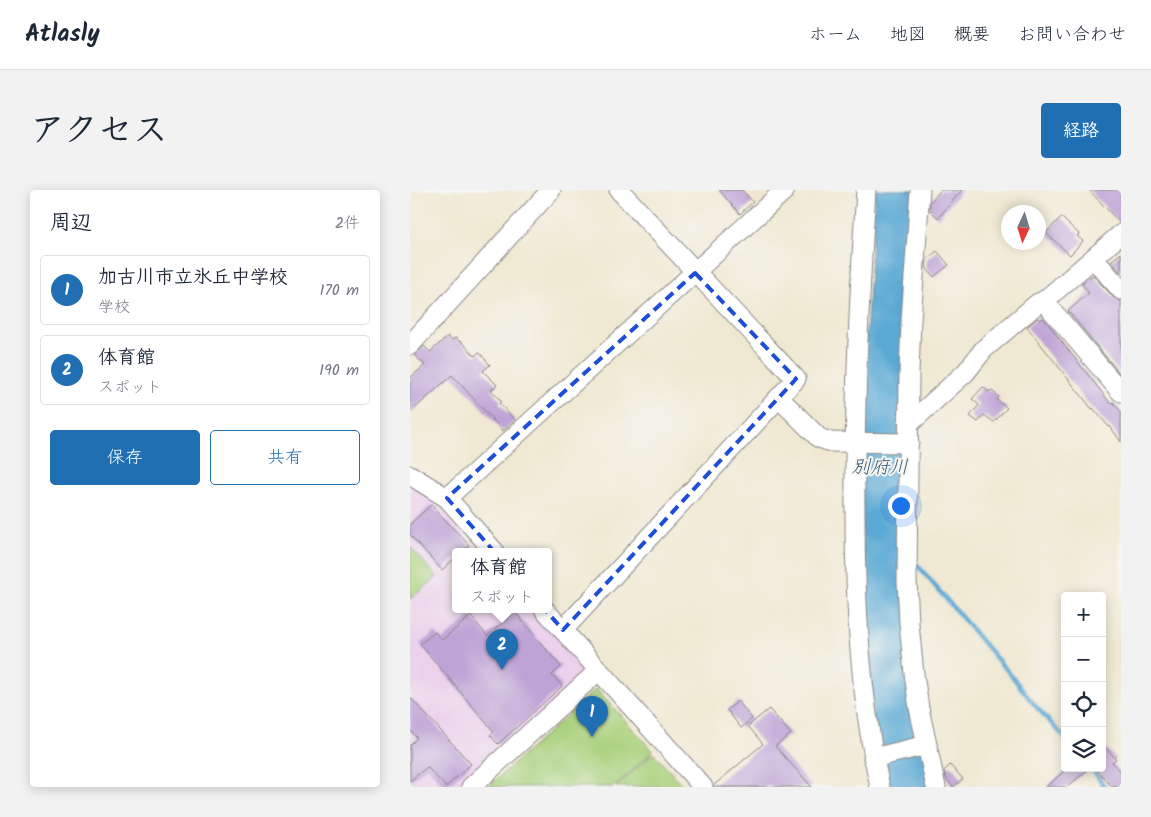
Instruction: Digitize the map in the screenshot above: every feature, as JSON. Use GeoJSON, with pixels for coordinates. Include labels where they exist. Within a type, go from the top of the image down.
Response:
{"type":"FeatureCollection","features":[{"type":"Feature","properties":{"kind":"street"},"geometry":{"type":"LineString","coordinates":[[410,345],[551,190]]}},
{"type":"Feature","properties":{"kind":"street"},"geometry":{"type":"LineString","coordinates":[[563,630],[796,379],[619,190]]}},
{"type":"Feature","properties":{"kind":"street"},"geometry":{"type":"LineString","coordinates":[[447,498],[785,190]]}},
{"type":"Feature","properties":{"kind":"street"},"geometry":{"type":"LineString","coordinates":[[866,190],[857,342],[854,441],[855,548],[863,686],[880,787]]}},
{"type":"Feature","properties":{"kind":"street"},"geometry":{"type":"LineString","coordinates":[[920,190],[910,321],[907,482],[909,624],[915,682],[936,787]]}},
{"type":"Feature","properties":{"kind":"street"},"geometry":{"type":"LineString","coordinates":[[909,424],[966,372],[984,349],[1038,302],[1044,301],[1121,234]]}},
{"type":"Feature","properties":{"kind":"street"},"geometry":{"type":"LineString","coordinates":[[1094,259],[1121,290]]}},
{"type":"Feature","properties":{"kind":"street"},"geometry":{"type":"LineString","coordinates":[[1044,301],[1121,392]]}},
{"type":"Feature","properties":{"kind":"street"},"geometry":{"type":"LineString","coordinates":[[778,398],[819,438],[831,442],[909,443]]}},
{"type":"Feature","properties":{"kind":"street"},"geometry":{"type":"LineString","coordinates":[[410,475],[447,498],[491,548]]}},
{"type":"Feature","properties":{"kind":"street"},"geometry":{"type":"LineString","coordinates":[[548,613],[703,787]]}},
{"type":"Feature","properties":{"kind":"street"},"geometry":{"type":"LineString","coordinates":[[471,787],[598,670]]}},
{"type":"Feature","properties":{"kind":"street"},"geometry":{"type":"LineString","coordinates":[[874,758],[927,745]]}},
{"type":"Feature","properties":{"kind":"highlighted area"},"geometry":{"type":"Polygon","coordinates":[[[695,273],[796,379],[563,630],[447,498],[695,273]]]}},
{"type":"Feature","properties":{"kind":"shaded area"},"geometry":{"type":"Polygon","coordinates":[[[410,484],[433,500],[477,548],[452,548],[452,613],[536,613],[583,665],[583,677],[463,787],[410,787],[410,484]]]}},
{"type":"Feature","properties":{"kind":"green space"},"geometry":{"type":"Polygon","coordinates":[[[410,547],[437,577],[410,599],[410,547]]]}},
{"type":"Feature","properties":{"kind":"green space"},"geometry":{"type":"Polygon","coordinates":[[[596,689],[653,751],[614,787],[488,787],[596,689]]]}},
{"type":"Feature","properties":{"kind":"green space"},"geometry":{"type":"Polygon","coordinates":[[[653,753],[684,787],[616,787],[653,753]]]}},
{"type":"Feature","properties":{"kind":"water","name":"別府川"},"geometry":{"type":"Polygon","coordinates":[[[875,190],[913,190],[904,378],[928,787],[889,787],[873,716],[858,466],[875,190]]]}},
{"type":"Feature","properties":{"kind":"building"},"geometry":{"type":"Polygon","coordinates":[[[719,190],[742,190],[753,202],[740,214],[719,190]]]}},
{"type":"Feature","properties":{"kind":"building"},"geometry":{"type":"Polygon","coordinates":[[[941,190],[962,190],[938,218],[930,210],[930,202],[941,190]]]}},
{"type":"Feature","properties":{"kind":"building"},"geometry":{"type":"Polygon","coordinates":[[[1089,190],[1121,190],[1121,223],[1120,223],[1089,190]]]}},
{"type":"Feature","properties":{"kind":"building"},"geometry":{"type":"Polygon","coordinates":[[[1061,217],[1079,234],[1077,236],[1083,241],[1070,255],[1046,233],[1061,217]]]}},
{"type":"Feature","properties":{"kind":"building"},"geometry":{"type":"Polygon","coordinates":[[[937,251],[949,265],[934,277],[926,268],[927,259],[937,251]]]}},
{"type":"Feature","properties":{"kind":"building"},"geometry":{"type":"Polygon","coordinates":[[[1121,253],[1121,273],[1111,261],[1121,253]]]}},
{"type":"Feature","properties":{"kind":"building"},"geometry":{"type":"Polygon","coordinates":[[[1093,275],[1113,297],[1121,301],[1121,375],[1068,311],[1089,293],[1082,284],[1093,275]]]}},
{"type":"Feature","properties":{"kind":"building"},"geometry":{"type":"Polygon","coordinates":[[[1038,318],[1040,320],[1043,318],[1111,404],[1113,402],[1121,412],[1121,442],[1110,426],[1092,409],[1027,327],[1038,318]]]}},
{"type":"Feature","properties":{"kind":"building"},"geometry":{"type":"Polygon","coordinates":[[[448,336],[451,340],[456,338],[461,341],[475,356],[479,352],[490,365],[483,371],[497,385],[491,390],[501,401],[499,403],[515,420],[503,431],[452,375],[410,413],[410,378],[425,365],[414,355],[424,346],[430,352],[448,336]]]}},
{"type":"Feature","properties":{"kind":"building"},"geometry":{"type":"Polygon","coordinates":[[[983,387],[989,392],[991,390],[999,397],[997,400],[1007,408],[994,422],[984,415],[978,422],[970,416],[979,405],[972,399],[983,387]]]}},
{"type":"Feature","properties":{"kind":"building"},"geometry":{"type":"Polygon","coordinates":[[[431,505],[469,545],[466,548],[452,548],[452,561],[442,570],[410,535],[410,524],[431,505]]]}},
{"type":"Feature","properties":{"kind":"building"},"geometry":{"type":"Polygon","coordinates":[[[516,613],[561,667],[552,675],[562,686],[498,744],[490,735],[494,732],[420,644],[435,632],[442,640],[471,616],[487,636],[516,613]]]}},
{"type":"Feature","properties":{"kind":"building"},"geometry":{"type":"Polygon","coordinates":[[[410,697],[471,764],[446,787],[427,767],[410,781],[410,745],[417,738],[410,730],[410,697]]]}},
{"type":"Feature","properties":{"kind":"building"},"geometry":{"type":"Polygon","coordinates":[[[738,701],[752,719],[741,728],[727,710],[738,701]]]}},
{"type":"Feature","properties":{"kind":"building"},"geometry":{"type":"Polygon","coordinates":[[[769,709],[791,734],[775,746],[812,787],[714,787],[714,785],[763,744],[748,726],[769,709]]]}},
{"type":"Feature","properties":{"kind":"building"},"geometry":{"type":"Polygon","coordinates":[[[1106,748],[1116,759],[1112,762],[1121,772],[1121,787],[1112,787],[1099,772],[1106,772],[1106,748]]]}},
{"type":"Feature","properties":{"kind":"building"},"geometry":{"type":"Polygon","coordinates":[[[950,765],[963,779],[953,787],[946,778],[944,771],[950,765]]]}},
{"type":"Feature","properties":{"kind":"building"},"geometry":{"type":"Polygon","coordinates":[[[1063,772],[1085,772],[1067,787],[1046,787],[1063,772]]]}},
{"type":"Feature","properties":{"kind":"waterway"},"geometry":{"type":"LineString","coordinates":[[913,560],[1034,705],[1061,734]]}},
{"type":"Feature","properties":{"kind":"waterway"},"geometry":{"type":"LineString","coordinates":[[1094,772],[1105,787]]}},
{"type":"Feature","properties":{"kind":"place","name":"体育館"},"geometry":{"type":"Point","coordinates":[502,670]}},
{"type":"Feature","properties":{"kind":"place","name":"加古川市立氷丘中学校"},"geometry":{"type":"Point","coordinates":[592,737]}}]}
